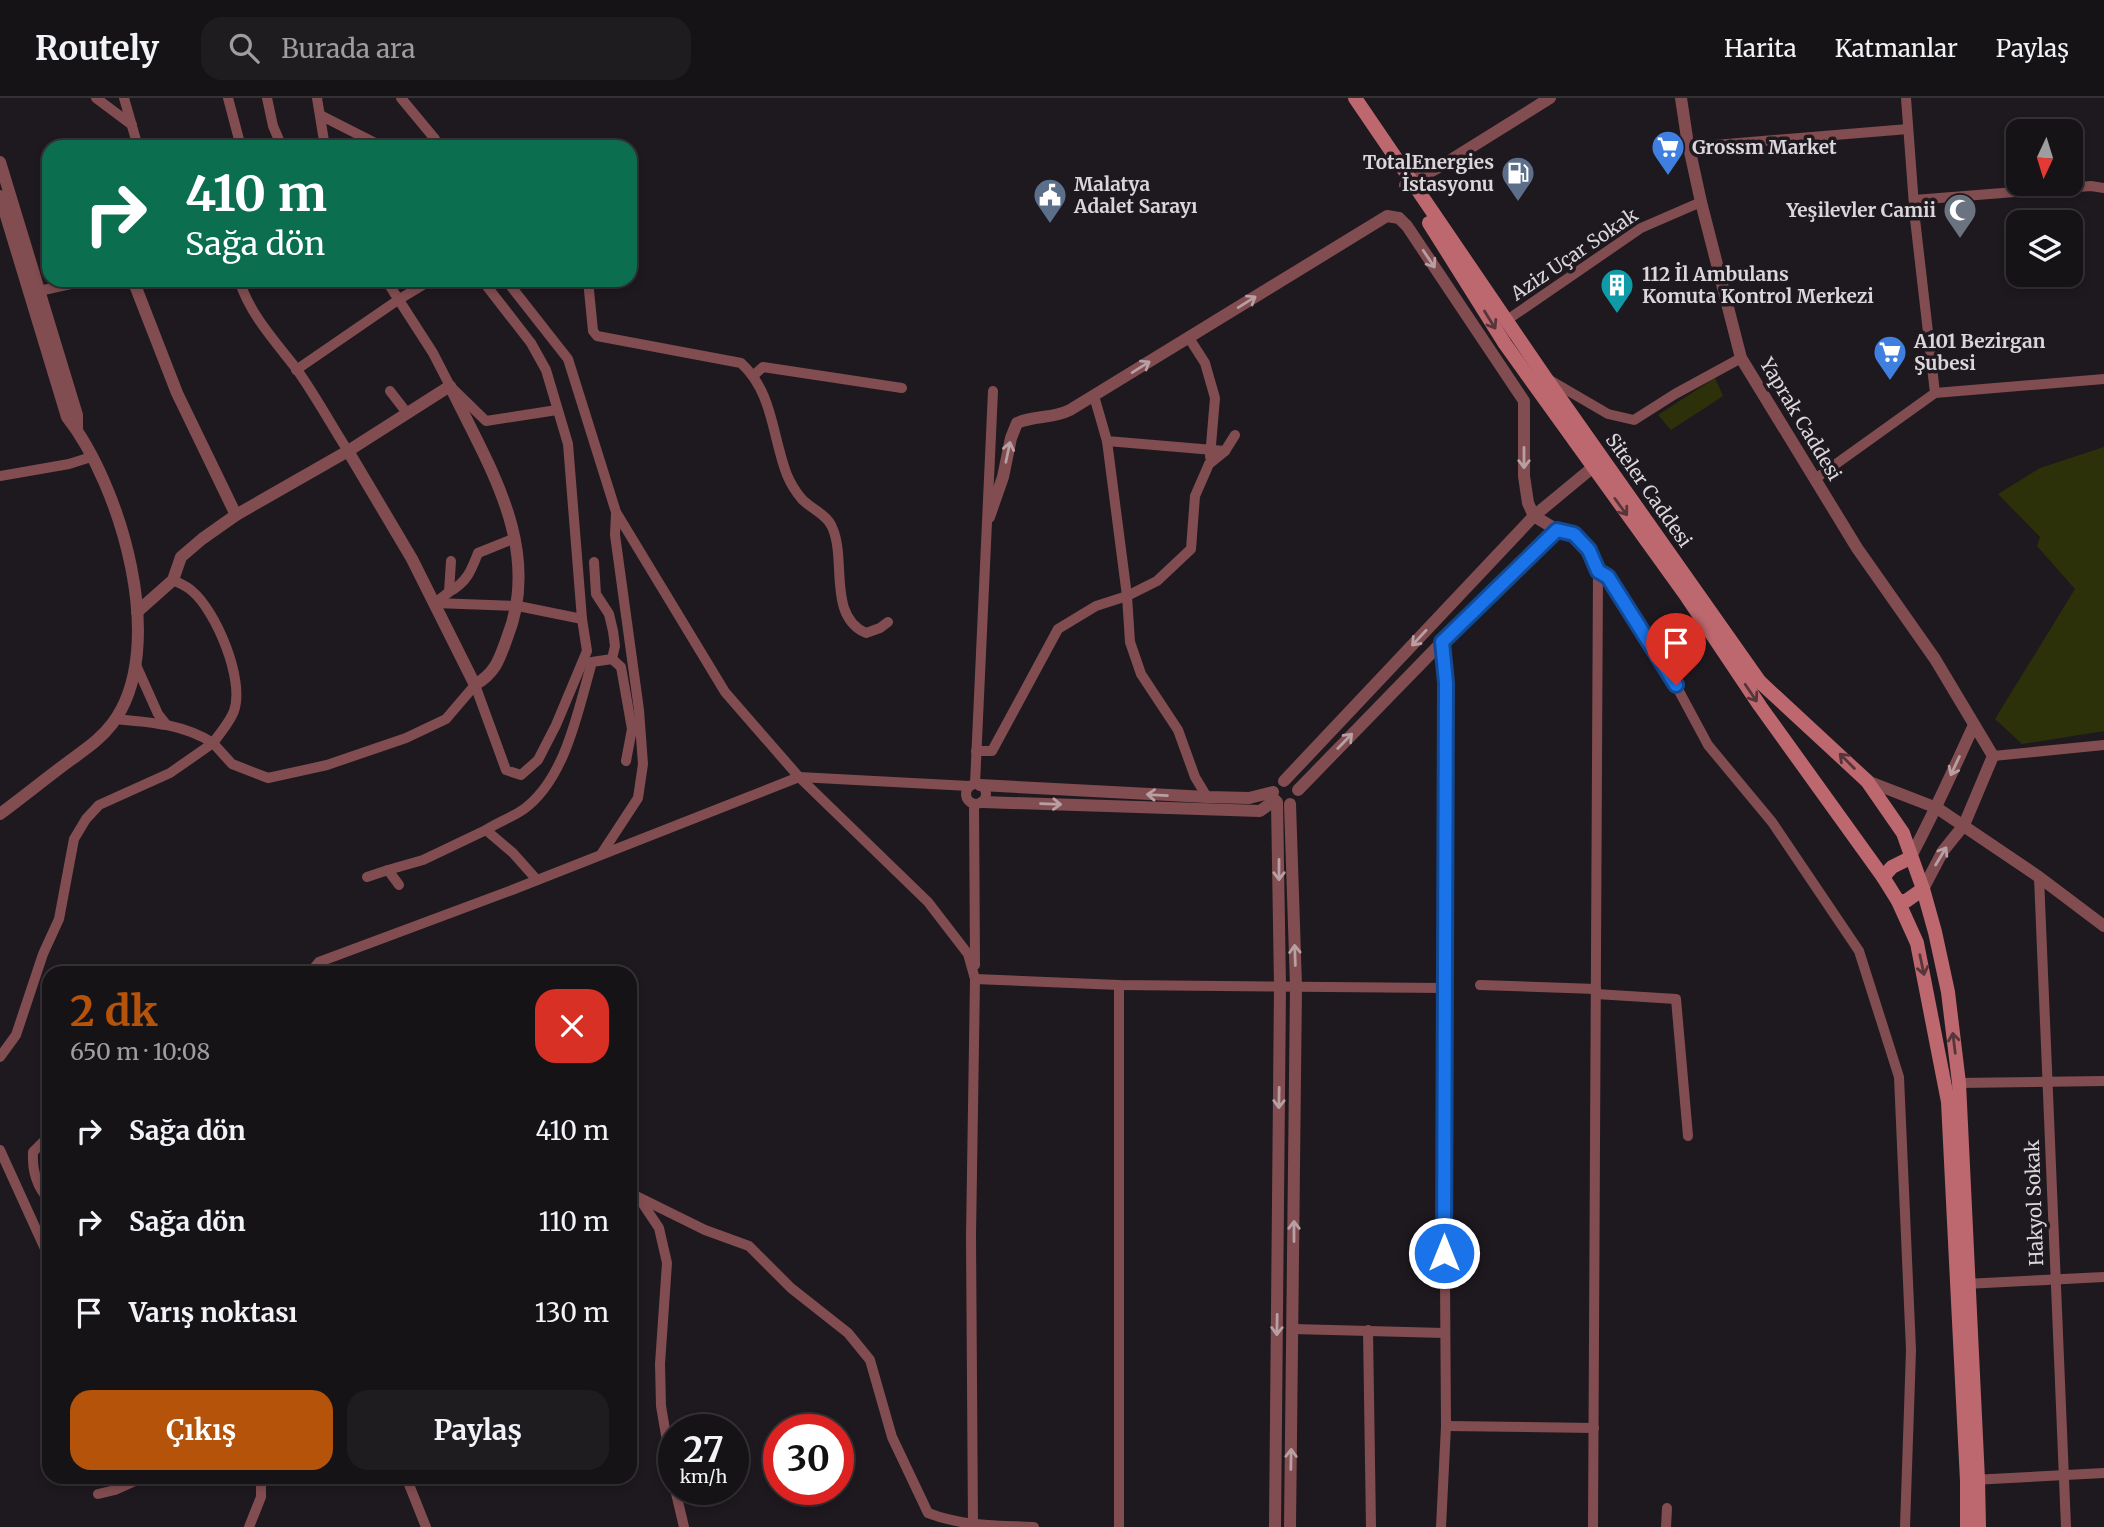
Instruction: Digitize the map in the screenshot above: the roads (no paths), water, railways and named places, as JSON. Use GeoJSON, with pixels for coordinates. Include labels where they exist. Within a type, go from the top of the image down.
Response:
{"type":"FeatureCollection","features":[{"type":"Feature","properties":{"kind":"main road","name":"Siteler Caddesi"},"geometry":{"type":"LineString","coordinates":[[1348,98],[1760,682],[1867,781],[1903,833],[1923,889],[1948,992],[1959,1083],[1962,1284]]}},
{"type":"Feature","properties":{"kind":"main road","name":"Siteler Caddesi"},"geometry":{"type":"LineString","coordinates":[[1355,98],[1505,344],[1687,597],[1760,706],[1898,901],[1917,943],[1948,1102],[1962,1284]]}},
{"type":"Feature","properties":{"kind":"main road"},"geometry":{"type":"LineString","coordinates":[[1883,877],[1892,867],[1910,858]]}},
{"type":"Feature","properties":{"kind":"main road"},"geometry":{"type":"LineString","coordinates":[[1898,901],[1906,901],[1923,889]]}},
{"type":"Feature","properties":{"kind":"main road"},"geometry":{"type":"LineString","coordinates":[[1962,1284],[1973,1480],[1979,1527]]}},
{"type":"Feature","properties":{"kind":"main road"},"geometry":{"type":"LineString","coordinates":[[1967,1527],[1973,1480]]}},
{"type":"Feature","properties":{"kind":"street"},"geometry":{"type":"LineString","coordinates":[[96,98],[132,125]]}},
{"type":"Feature","properties":{"kind":"street"},"geometry":{"type":"LineString","coordinates":[[124,98],[136,140]]}},
{"type":"Feature","properties":{"kind":"street"},"geometry":{"type":"LineString","coordinates":[[228,98],[239,140]]}},
{"type":"Feature","properties":{"kind":"street"},"geometry":{"type":"LineString","coordinates":[[267,98],[279,140]]}},
{"type":"Feature","properties":{"kind":"street"},"geometry":{"type":"LineString","coordinates":[[317,98],[324,140]]}},
{"type":"Feature","properties":{"kind":"street"},"geometry":{"type":"LineString","coordinates":[[401,98],[435,140]]}},
{"type":"Feature","properties":{"kind":"street"},"geometry":{"type":"LineString","coordinates":[[1406,181],[1536,98]]}},
{"type":"Feature","properties":{"kind":"street"},"geometry":{"type":"LineString","coordinates":[[1406,181],[1550,98]]}},
{"type":"Feature","properties":{"kind":"street"},"geometry":{"type":"LineString","coordinates":[[1906,98],[1935,393]]}},
{"type":"Feature","properties":{"kind":"street","name":"Yaprak Caddesi"},"geometry":{"type":"LineString","coordinates":[[1680,100],[1701,202],[1741,358],[1857,548],[1935,659],[1993,757]]}},
{"type":"Feature","properties":{"kind":"street"},"geometry":{"type":"LineString","coordinates":[[320,115],[369,140]]}},
{"type":"Feature","properties":{"kind":"street"},"geometry":{"type":"LineString","coordinates":[[1690,147],[1908,128]]}},
{"type":"Feature","properties":{"kind":"street"},"geometry":{"type":"LineString","coordinates":[[0,162],[77,415],[77,429]]}},
{"type":"Feature","properties":{"kind":"street"},"geometry":{"type":"LineString","coordinates":[[1914,200],[2091,186],[2104,188]]}},
{"type":"Feature","properties":{"kind":"street"},"geometry":{"type":"LineString","coordinates":[[0,196],[67,417],[77,429],[108,488],[118,515],[138,612],[136,665],[127,694],[115,719],[91,746],[0,814]]}},
{"type":"Feature","properties":{"kind":"street","name":"Aziz Uçar Sokak"},"geometry":{"type":"LineString","coordinates":[[1507,320],[1641,228],[1701,202]]}},
{"type":"Feature","properties":{"kind":"street"},"geometry":{"type":"LineString","coordinates":[[989,517],[1017,423],[1027,419],[1056,417],[1094,396],[1387,216],[1399,218],[1407,226],[1524,401],[1524,476],[1528,503],[1534,516],[1557,530],[1574,534],[1589,550],[1598,571],[1593,1527]]}},
{"type":"Feature","properties":{"kind":"street"},"geometry":{"type":"LineString","coordinates":[[39,291],[57,287]]}},
{"type":"Feature","properties":{"kind":"street"},"geometry":{"type":"LineString","coordinates":[[137,287],[177,393],[236,515]]}},
{"type":"Feature","properties":{"kind":"street"},"geometry":{"type":"LineString","coordinates":[[241,287],[258,320],[296,369],[348,451],[435,603],[475,685],[506,770],[521,775],[538,760],[587,651],[568,444],[546,370],[531,343],[487,287]]}},
{"type":"Feature","properties":{"kind":"street"},"geometry":{"type":"LineString","coordinates":[[115,719],[166,724],[202,736],[213,743],[232,764],[268,778],[327,765],[406,738],[446,719],[475,685],[495,670],[518,606],[519,555],[515,538],[499,486],[450,386],[433,353],[390,287]]}},
{"type":"Feature","properties":{"kind":"street"},"geometry":{"type":"LineString","coordinates":[[296,369],[419,287]]}},
{"type":"Feature","properties":{"kind":"street"},"geometry":{"type":"LineString","coordinates":[[511,287],[568,359],[616,512],[725,692],[799,777],[928,902],[968,954],[975,979]]}},
{"type":"Feature","properties":{"kind":"street"},"geometry":{"type":"LineString","coordinates":[[589,287],[593,331],[597,336],[741,363],[754,375],[767,402],[787,476],[801,499],[831,523],[839,544],[840,582],[845,612],[854,628],[866,633],[888,622]]}},
{"type":"Feature","properties":{"kind":"street"},"geometry":{"type":"LineString","coordinates":[[976,751],[992,751],[1058,629],[1096,607],[1157,582],[1191,549],[1195,496],[1209,464],[1216,398],[1205,363],[1189,338]]}},
{"type":"Feature","properties":{"kind":"street"},"geometry":{"type":"LineString","coordinates":[[1545,377],[1608,414],[1634,421],[1675,394],[1741,358]]}},
{"type":"Feature","properties":{"kind":"street"},"geometry":{"type":"LineString","coordinates":[[754,375],[763,368],[902,388]]}},
{"type":"Feature","properties":{"kind":"street"},"geometry":{"type":"LineString","coordinates":[[1815,479],[1935,393],[2104,379]]}},
{"type":"Feature","properties":{"kind":"street"},"geometry":{"type":"LineString","coordinates":[[450,386],[486,421],[557,410]]}},
{"type":"Feature","properties":{"kind":"street"},"geometry":{"type":"LineString","coordinates":[[138,612],[173,580],[181,557],[202,539],[236,515],[348,451],[450,386]]}},
{"type":"Feature","properties":{"kind":"street"},"geometry":{"type":"LineString","coordinates":[[390,391],[407,413]]}},
{"type":"Feature","properties":{"kind":"street"},"geometry":{"type":"LineString","coordinates":[[975,785],[993,391]]}},
{"type":"Feature","properties":{"kind":"street"},"geometry":{"type":"LineString","coordinates":[[1094,396],[1107,441],[1127,596],[1130,642],[1140,674],[1178,730],[1195,777],[1206,797]]}},
{"type":"Feature","properties":{"kind":"street"},"geometry":{"type":"LineString","coordinates":[[1209,464],[1226,451],[1235,435]]}},
{"type":"Feature","properties":{"kind":"street"},"geometry":{"type":"LineString","coordinates":[[1107,441],[1226,451]]}},
{"type":"Feature","properties":{"kind":"street"},"geometry":{"type":"LineString","coordinates":[[0,476],[69,464],[91,457]]}},
{"type":"Feature","properties":{"kind":"street"},"geometry":{"type":"LineString","coordinates":[[1290,1527],[1296,986],[1277,784],[1284,781],[1534,516],[1592,468]]}},
{"type":"Feature","properties":{"kind":"street"},"geometry":{"type":"LineString","coordinates":[[602,854],[639,798],[643,764],[639,710],[615,535],[616,512]]}},
{"type":"Feature","properties":{"kind":"street"},"geometry":{"type":"LineString","coordinates":[[316,966],[319,962],[799,777],[1296,800],[1298,790],[1442,642],[1557,530]]}},
{"type":"Feature","properties":{"kind":"street"},"geometry":{"type":"LineString","coordinates":[[435,603],[463,584],[478,553],[515,538]]}},
{"type":"Feature","properties":{"kind":"street"},"geometry":{"type":"LineString","coordinates":[[449,592],[451,561]]}},
{"type":"Feature","properties":{"kind":"street"},"geometry":{"type":"LineString","coordinates":[[594,562],[596,594],[609,614],[613,631],[615,646],[612,659]]}},
{"type":"Feature","properties":{"kind":"street"},"geometry":{"type":"LineString","coordinates":[[1598,571],[1608,577],[1665,665],[1709,745],[1772,822],[1859,951],[1899,1077],[1912,1350],[1905,1527]]}},
{"type":"Feature","properties":{"kind":"street"},"geometry":{"type":"LineString","coordinates":[[0,1057],[16,1035],[43,954],[59,919],[74,839],[86,819],[99,806],[170,773],[213,743],[234,711],[237,691],[234,665],[215,622],[194,592],[173,580]]}},
{"type":"Feature","properties":{"kind":"street"},"geometry":{"type":"LineString","coordinates":[[435,603],[518,606],[582,619]]}},
{"type":"Feature","properties":{"kind":"street"},"geometry":{"type":"LineString","coordinates":[[1441,1527],[1446,1426],[1443,988],[1446,683],[1442,642]]}},
{"type":"Feature","properties":{"kind":"street"},"geometry":{"type":"LineString","coordinates":[[612,659],[621,667],[632,729],[626,761]]}},
{"type":"Feature","properties":{"kind":"street"},"geometry":{"type":"LineString","coordinates":[[367,877],[423,860],[523,810],[547,787],[560,763],[592,662],[612,659]]}},
{"type":"Feature","properties":{"kind":"street"},"geometry":{"type":"LineString","coordinates":[[136,665],[158,714],[166,724]]}},
{"type":"Feature","properties":{"kind":"street"},"geometry":{"type":"LineString","coordinates":[[1910,858],[1937,808],[1974,725]]}},
{"type":"Feature","properties":{"kind":"street"},"geometry":{"type":"LineString","coordinates":[[1923,889],[1943,851],[1964,825],[1993,757],[2104,744]]}},
{"type":"Feature","properties":{"kind":"street"},"geometry":{"type":"LineString","coordinates":[[1284,781],[1291,782],[1298,790]]}},
{"type":"Feature","properties":{"kind":"street"},"geometry":{"type":"LineString","coordinates":[[1867,781],[1937,808],[2039,877],[2104,926]]}},
{"type":"Feature","properties":{"kind":"street"},"geometry":{"type":"LineString","coordinates":[[973,1526],[971,1236],[975,979],[979,803],[986,792],[975,785]]}},
{"type":"Feature","properties":{"kind":"street"},"geometry":{"type":"LineString","coordinates":[[975,785],[965,792],[966,799],[979,803],[1260,811],[1279,800]]}},
{"type":"Feature","properties":{"kind":"street"},"geometry":{"type":"LineString","coordinates":[[1275,1527],[1279,800]]}},
{"type":"Feature","properties":{"kind":"street"},"geometry":{"type":"LineString","coordinates":[[485,830],[513,853],[537,880]]}},
{"type":"Feature","properties":{"kind":"street"},"geometry":{"type":"LineString","coordinates":[[388,870],[399,885]]}},
{"type":"Feature","properties":{"kind":"street","name":"Hakyol Sokak"},"geometry":{"type":"LineString","coordinates":[[2039,877],[2066,1527]]}},
{"type":"Feature","properties":{"kind":"street"},"geometry":{"type":"LineString","coordinates":[[975,979],[1119,985],[1443,988]]}},
{"type":"Feature","properties":{"kind":"street"},"geometry":{"type":"LineString","coordinates":[[1119,985],[1119,1527]]}},
{"type":"Feature","properties":{"kind":"street"},"geometry":{"type":"LineString","coordinates":[[1480,985],[1596,991],[1676,999],[1688,1136]]}},
{"type":"Feature","properties":{"kind":"street"},"geometry":{"type":"LineString","coordinates":[[1959,1083],[2104,1081]]}},
{"type":"Feature","properties":{"kind":"street"},"geometry":{"type":"LineString","coordinates":[[42,1143],[33,1152],[32,1166],[42,1192]]}},
{"type":"Feature","properties":{"kind":"street"},"geometry":{"type":"LineString","coordinates":[[0,1150],[42,1242]]}},
{"type":"Feature","properties":{"kind":"street"},"geometry":{"type":"LineString","coordinates":[[637,1196],[705,1230],[749,1246],[790,1288],[848,1333],[870,1360],[892,1437],[929,1513],[973,1526],[1034,1527]]}},
{"type":"Feature","properties":{"kind":"street"},"geometry":{"type":"LineString","coordinates":[[637,1199],[659,1228],[667,1263],[660,1364],[662,1414]]}},
{"type":"Feature","properties":{"kind":"street"},"geometry":{"type":"LineString","coordinates":[[1962,1284],[2104,1277]]}},
{"type":"Feature","properties":{"kind":"street"},"geometry":{"type":"LineString","coordinates":[[1293,1329],[1445,1333]]}},
{"type":"Feature","properties":{"kind":"street"},"geometry":{"type":"LineString","coordinates":[[1368,1330],[1371,1527]]}},
{"type":"Feature","properties":{"kind":"street"},"geometry":{"type":"LineString","coordinates":[[1446,1426],[1594,1428]]}},
{"type":"Feature","properties":{"kind":"street"},"geometry":{"type":"LineString","coordinates":[[1973,1480],[2104,1473]]}},
{"type":"Feature","properties":{"kind":"street"},"geometry":{"type":"LineString","coordinates":[[98,1494],[128,1484]]}},
{"type":"Feature","properties":{"kind":"street"},"geometry":{"type":"LineString","coordinates":[[249,1527],[261,1497],[261,1484]]}},
{"type":"Feature","properties":{"kind":"street"},"geometry":{"type":"LineString","coordinates":[[409,1484],[426,1527]]}},
{"type":"Feature","properties":{"kind":"street"},"geometry":{"type":"LineString","coordinates":[[679,1505],[684,1527]]}},
{"type":"Feature","properties":{"kind":"street"},"geometry":{"type":"LineString","coordinates":[[1666,1527],[1667,1508]]}},
{"type":"Feature","properties":{"kind":"place","name":"Grossm Market"},"geometry":{"type":"Point","coordinates":[1668,177]}},
{"type":"Feature","properties":{"kind":"place","name":"TotalEnergies İstasyonu"},"geometry":{"type":"Point","coordinates":[1518,203]}},
{"type":"Feature","properties":{"kind":"place","name":"Malatya Adalet Sarayı"},"geometry":{"type":"Point","coordinates":[1050,225]}},
{"type":"Feature","properties":{"kind":"place","name":"Yeşilevler Camii"},"geometry":{"type":"Point","coordinates":[1960,240]}},
{"type":"Feature","properties":{"kind":"place","name":"112 İl Ambulans Komuta Kontrol Merkezi"},"geometry":{"type":"Point","coordinates":[1617,315]}},
{"type":"Feature","properties":{"kind":"place","name":"A101 Bezirgan Şubesi"},"geometry":{"type":"Point","coordinates":[1890,382]}}]}
